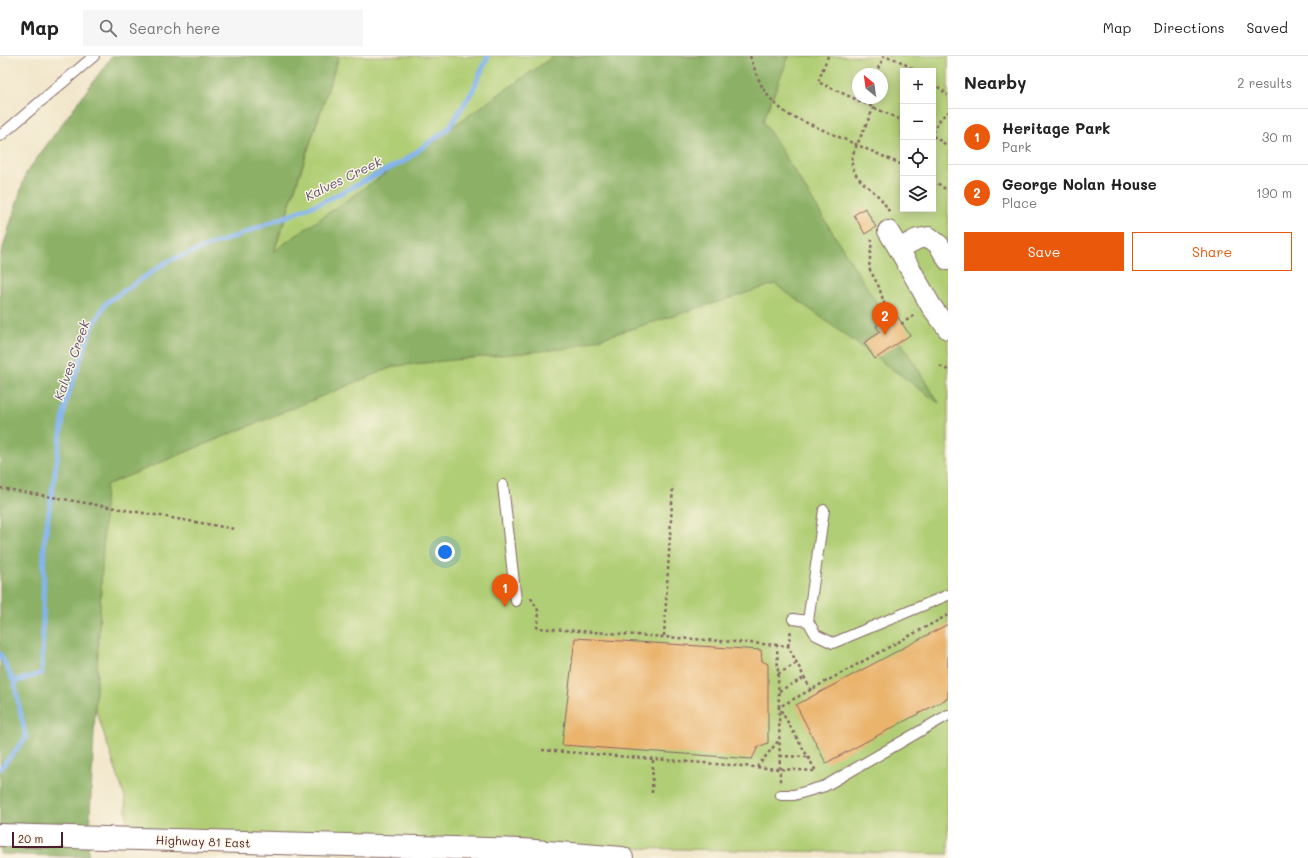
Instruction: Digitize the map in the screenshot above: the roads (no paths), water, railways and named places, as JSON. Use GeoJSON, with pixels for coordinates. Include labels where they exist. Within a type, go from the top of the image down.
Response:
{"type":"FeatureCollection","features":[{"type":"Feature","properties":{"kind":"main road","name":"Highway 81 East"},"geometry":{"type":"LineString","coordinates":[[0,835],[622,858]]}},
{"type":"Feature","properties":{"kind":"street"},"geometry":{"type":"LineString","coordinates":[[885,226],[931,306],[948,329]]}},
{"type":"Feature","properties":{"kind":"street"},"geometry":{"type":"LineString","coordinates":[[899,249],[917,239],[929,237],[939,245],[948,260]]}},
{"type":"Feature","properties":{"kind":"lane"},"geometry":{"type":"LineString","coordinates":[[0,136],[94,56]]}},
{"type":"Feature","properties":{"kind":"lane"},"geometry":{"type":"LineString","coordinates":[[503,485],[516,601]]}},
{"type":"Feature","properties":{"kind":"lane"},"geometry":{"type":"LineString","coordinates":[[824,510],[808,621],[816,635],[833,643],[948,595]]}},
{"type":"Feature","properties":{"kind":"lane"},"geometry":{"type":"LineString","coordinates":[[793,619],[808,621]]}},
{"type":"Feature","properties":{"kind":"lane"},"geometry":{"type":"LineString","coordinates":[[781,795],[794,795],[825,786],[948,715]]}},
{"type":"Feature","properties":{"kind":"waterway","name":"Kalves Creek"},"geometry":{"type":"LineString","coordinates":[[14,682],[42,673],[44,544],[66,401],[91,329],[106,303],[168,261],[325,201],[404,161],[449,128],[473,90],[488,56]]}},
{"type":"Feature","properties":{"kind":"waterway","name":"Kalves Creek"},"geometry":{"type":"LineString","coordinates":[[0,654],[14,682],[26,738],[0,769]]}},
{"type":"Feature","properties":{"kind":"place","name":"George Nolan House"},"geometry":{"type":"Point","coordinates":[885,335]}},
{"type":"Feature","properties":{"kind":"place","name":"Heritage Park"},"geometry":{"type":"Point","coordinates":[505,607]}}]}
